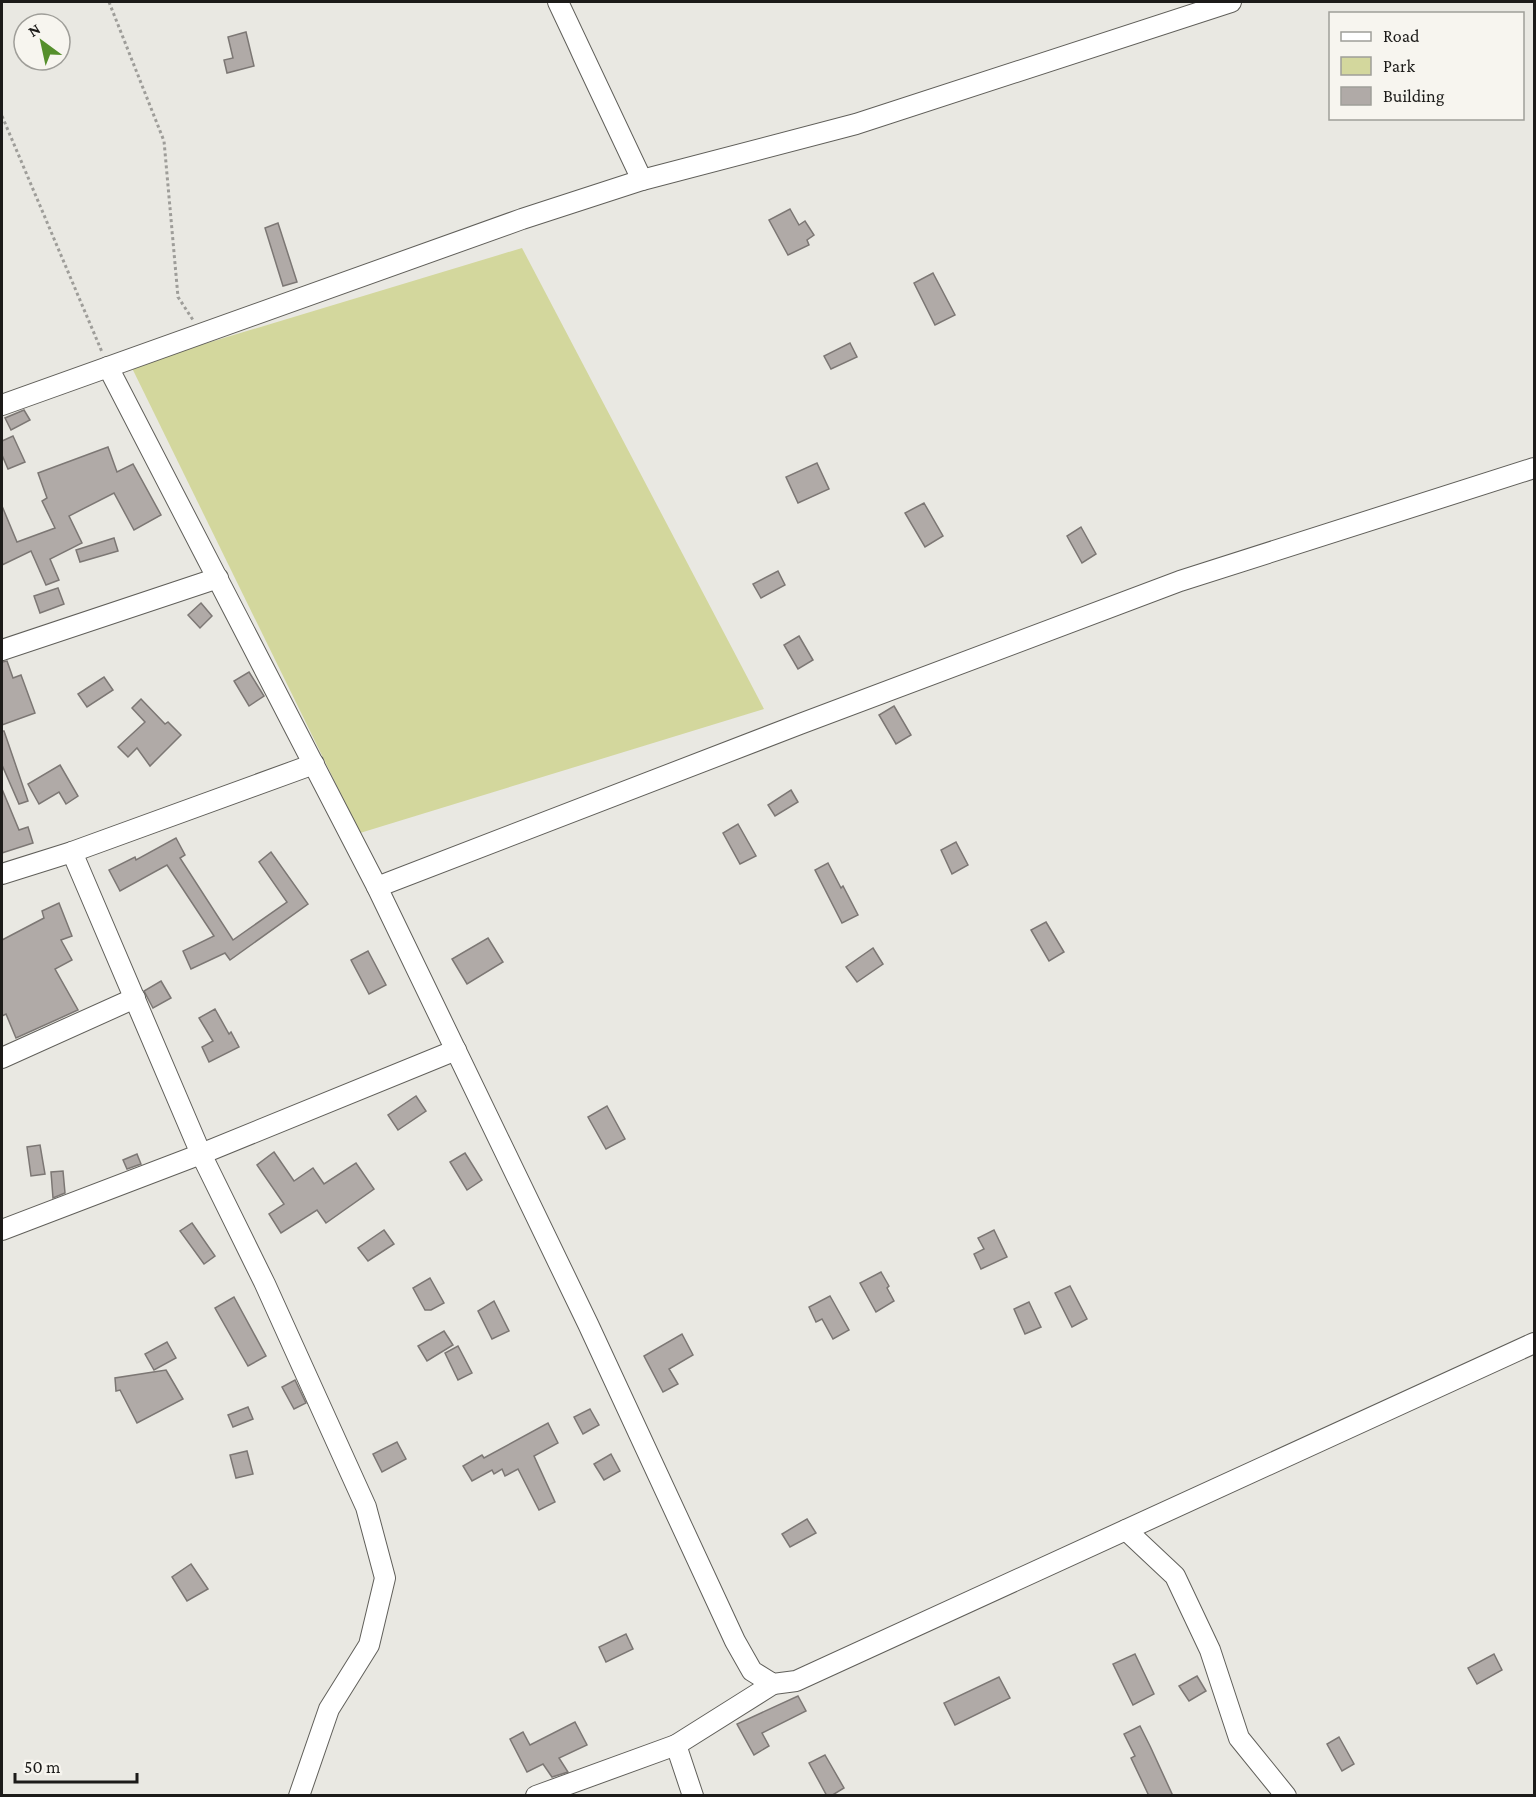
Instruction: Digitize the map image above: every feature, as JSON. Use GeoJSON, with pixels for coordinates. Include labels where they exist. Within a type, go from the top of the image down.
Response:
{"type":"FeatureCollection","features":[{"type":"Feature","properties":{"kind":"street"},"geometry":{"type":"LineString","coordinates":[[558,2],[642,180]]}},
{"type":"Feature","properties":{"kind":"street"},"geometry":{"type":"LineString","coordinates":[[2,405],[522,219],[642,180],[855,124],[1231,2]]}},
{"type":"Feature","properties":{"kind":"street"},"geometry":{"type":"LineString","coordinates":[[108,367],[377,887],[588,1324],[735,1641],[752,1671],[773,1684]]}},
{"type":"Feature","properties":{"kind":"street"},"geometry":{"type":"LineString","coordinates":[[377,887],[1179,581],[1534,468]]}},
{"type":"Feature","properties":{"kind":"street"},"geometry":{"type":"LineString","coordinates":[[2,650],[218,578]]}},
{"type":"Feature","properties":{"kind":"street"},"geometry":{"type":"LineString","coordinates":[[2,874],[72,852],[314,764]]}},
{"type":"Feature","properties":{"kind":"street"},"geometry":{"type":"LineString","coordinates":[[72,852],[201,1154],[265,1284],[366,1507],[385,1578],[369,1644],[329,1709],[299,1796]]}},
{"type":"Feature","properties":{"kind":"street"},"geometry":{"type":"LineString","coordinates":[[2,1058],[135,998]]}},
{"type":"Feature","properties":{"kind":"street"},"geometry":{"type":"LineString","coordinates":[[2,1230],[201,1154],[456,1050]]}},
{"type":"Feature","properties":{"kind":"street"},"geometry":{"type":"LineString","coordinates":[[536,1796],[676,1745],[773,1684],[796,1681],[1534,1343]]}},
{"type":"Feature","properties":{"kind":"street"},"geometry":{"type":"LineString","coordinates":[[1126,1530],[1175,1576],[1210,1650],[1239,1738],[1286,1796]]}},
{"type":"Feature","properties":{"kind":"street"},"geometry":{"type":"LineString","coordinates":[[676,1745],[693,1796]]}},
{"type":"Feature","properties":{"kind":"path"},"geometry":{"type":"LineString","coordinates":[[110,2],[164,141],[178,297],[203,334]]}},
{"type":"Feature","properties":{"kind":"path"},"geometry":{"type":"LineString","coordinates":[[2,117],[108,367]]}},
{"type":"Feature","properties":{"kind":"green space"},"geometry":{"type":"Polygon","coordinates":[[[522,248],[764,709],[360,833],[131,366],[522,248]]]}},
{"type":"Feature","properties":{"kind":"building"},"geometry":{"type":"Polygon","coordinates":[[[246,32],[254,66],[227,73],[224,60],[233,58],[228,37],[246,32]]]}},
{"type":"Feature","properties":{"kind":"building"},"geometry":{"type":"Polygon","coordinates":[[[790,209],[799,225],[805,221],[814,235],[807,240],[809,245],[788,255],[769,220],[790,209]]]}},
{"type":"Feature","properties":{"kind":"building"},"geometry":{"type":"Polygon","coordinates":[[[278,223],[297,282],[283,286],[265,228],[278,223]]]}},
{"type":"Feature","properties":{"kind":"building"},"geometry":{"type":"Polygon","coordinates":[[[933,273],[955,315],[935,325],[914,283],[933,273]]]}},
{"type":"Feature","properties":{"kind":"building"},"geometry":{"type":"Polygon","coordinates":[[[850,343],[857,357],[831,369],[824,356],[850,343]]]}},
{"type":"Feature","properties":{"kind":"building"},"geometry":{"type":"Polygon","coordinates":[[[24,410],[30,420],[11,430],[5,418],[24,410]]]}},
{"type":"Feature","properties":{"kind":"building"},"geometry":{"type":"Polygon","coordinates":[[[13,436],[25,462],[8,469],[2,455],[2,441],[13,436]]]}},
{"type":"Feature","properties":{"kind":"building"},"geometry":{"type":"Polygon","coordinates":[[[108,447],[117,472],[133,464],[161,515],[134,530],[114,493],[69,516],[82,543],[50,559],[59,580],[46,585],[31,551],[2,565],[2,506],[17,542],[55,528],[42,501],[47,498],[38,473],[108,447]]]}},
{"type":"Feature","properties":{"kind":"building"},"geometry":{"type":"Polygon","coordinates":[[[817,463],[829,489],[798,503],[786,477],[817,463]]]}},
{"type":"Feature","properties":{"kind":"building"},"geometry":{"type":"Polygon","coordinates":[[[924,503],[943,536],[925,547],[905,513],[924,503]]]}},
{"type":"Feature","properties":{"kind":"building"},"geometry":{"type":"Polygon","coordinates":[[[1081,527],[1096,554],[1082,563],[1067,536],[1081,527]]]}},
{"type":"Feature","properties":{"kind":"building"},"geometry":{"type":"Polygon","coordinates":[[[114,538],[118,551],[80,562],[76,550],[114,538]]]}},
{"type":"Feature","properties":{"kind":"building"},"geometry":{"type":"Polygon","coordinates":[[[778,571],[785,585],[761,598],[753,584],[778,571]]]}},
{"type":"Feature","properties":{"kind":"building"},"geometry":{"type":"Polygon","coordinates":[[[58,588],[64,604],[40,613],[34,596],[58,588]]]}},
{"type":"Feature","properties":{"kind":"building"},"geometry":{"type":"Polygon","coordinates":[[[201,603],[212,616],[200,628],[188,615],[201,603]]]}},
{"type":"Feature","properties":{"kind":"building"},"geometry":{"type":"Polygon","coordinates":[[[799,636],[813,660],[798,669],[784,645],[799,636]]]}},
{"type":"Feature","properties":{"kind":"building"},"geometry":{"type":"Polygon","coordinates":[[[7,661],[13,678],[21,675],[35,713],[2,725],[2,662],[7,661]]]}},
{"type":"Feature","properties":{"kind":"building"},"geometry":{"type":"Polygon","coordinates":[[[249,672],[264,696],[249,706],[234,681],[249,672]]]}},
{"type":"Feature","properties":{"kind":"building"},"geometry":{"type":"Polygon","coordinates":[[[104,677],[113,690],[87,707],[78,694],[104,677]]]}},
{"type":"Feature","properties":{"kind":"building"},"geometry":{"type":"Polygon","coordinates":[[[141,699],[165,724],[168,722],[181,735],[150,766],[137,748],[128,757],[118,747],[145,722],[132,708],[141,699]]]}},
{"type":"Feature","properties":{"kind":"building"},"geometry":{"type":"Polygon","coordinates":[[[894,706],[911,735],[896,744],[879,715],[894,706]]]}},
{"type":"Feature","properties":{"kind":"building"},"geometry":{"type":"Polygon","coordinates":[[[2,731],[4,731],[28,801],[19,804],[2,765],[2,731]]]}},
{"type":"Feature","properties":{"kind":"building"},"geometry":{"type":"Polygon","coordinates":[[[60,765],[78,796],[66,804],[59,792],[39,804],[28,784],[60,765]]]}},
{"type":"Feature","properties":{"kind":"building"},"geometry":{"type":"Polygon","coordinates":[[[2,789],[19,830],[28,827],[33,843],[2,853],[2,789]]]}},
{"type":"Feature","properties":{"kind":"building"},"geometry":{"type":"Polygon","coordinates":[[[791,790],[798,802],[775,816],[768,805],[791,790]]]}},
{"type":"Feature","properties":{"kind":"building"},"geometry":{"type":"Polygon","coordinates":[[[738,824],[756,856],[740,864],[723,833],[738,824]]]}},
{"type":"Feature","properties":{"kind":"building"},"geometry":{"type":"Polygon","coordinates":[[[176,838],[185,855],[180,858],[233,940],[287,902],[259,862],[271,852],[308,904],[230,960],[225,953],[191,969],[183,951],[214,936],[167,865],[120,891],[109,870],[135,857],[136,860],[176,838]]]}},
{"type":"Feature","properties":{"kind":"building"},"geometry":{"type":"Polygon","coordinates":[[[956,842],[968,865],[952,874],[941,850],[956,842]]]}},
{"type":"Feature","properties":{"kind":"building"},"geometry":{"type":"Polygon","coordinates":[[[828,863],[858,915],[842,923],[815,870],[828,863]]]}},
{"type":"Feature","properties":{"kind":"building"},"geometry":{"type":"Polygon","coordinates":[[[59,903],[72,936],[61,940],[72,960],[55,969],[78,1010],[16,1038],[6,1014],[2,1016],[2,940],[44,918],[42,911],[59,903]]]}},
{"type":"Feature","properties":{"kind":"building"},"geometry":{"type":"Polygon","coordinates":[[[1046,922],[1064,952],[1049,961],[1031,930],[1046,922]]]}},
{"type":"Feature","properties":{"kind":"building"},"geometry":{"type":"Polygon","coordinates":[[[488,938],[503,962],[467,984],[452,959],[488,938]]]}},
{"type":"Feature","properties":{"kind":"building"},"geometry":{"type":"Polygon","coordinates":[[[873,948],[883,964],[857,982],[846,967],[873,948]]]}},
{"type":"Feature","properties":{"kind":"building"},"geometry":{"type":"Polygon","coordinates":[[[368,951],[386,985],[369,994],[351,960],[368,951]]]}},
{"type":"Feature","properties":{"kind":"building"},"geometry":{"type":"Polygon","coordinates":[[[161,981],[171,998],[153,1008],[144,991],[161,981]]]}},
{"type":"Feature","properties":{"kind":"building"},"geometry":{"type":"Polygon","coordinates":[[[215,1009],[239,1047],[209,1062],[202,1047],[213,1041],[199,1018],[215,1009]]]}},
{"type":"Feature","properties":{"kind":"building"},"geometry":{"type":"Polygon","coordinates":[[[416,1096],[426,1111],[398,1130],[388,1115],[416,1096]]]}},
{"type":"Feature","properties":{"kind":"building"},"geometry":{"type":"Polygon","coordinates":[[[607,1106],[625,1139],[606,1149],[588,1117],[607,1106]]]}},
{"type":"Feature","properties":{"kind":"building"},"geometry":{"type":"Polygon","coordinates":[[[40,1145],[45,1174],[31,1176],[27,1147],[40,1145]]]}},
{"type":"Feature","properties":{"kind":"building"},"geometry":{"type":"Polygon","coordinates":[[[274,1152],[294,1181],[313,1168],[324,1184],[356,1163],[374,1189],[326,1223],[317,1210],[281,1233],[269,1214],[284,1204],[257,1165],[274,1152]]]}},
{"type":"Feature","properties":{"kind":"building"},"geometry":{"type":"Polygon","coordinates":[[[465,1153],[482,1180],[467,1190],[450,1162],[465,1153]]]}},
{"type":"Feature","properties":{"kind":"building"},"geometry":{"type":"Polygon","coordinates":[[[137,1154],[141,1164],[127,1169],[123,1160],[137,1154]]]}},
{"type":"Feature","properties":{"kind":"building"},"geometry":{"type":"Polygon","coordinates":[[[63,1171],[65,1193],[53,1198],[51,1172],[63,1171]]]}},
{"type":"Feature","properties":{"kind":"building"},"geometry":{"type":"Polygon","coordinates":[[[192,1223],[215,1256],[204,1264],[180,1231],[192,1223]]]}},
{"type":"Feature","properties":{"kind":"building"},"geometry":{"type":"Polygon","coordinates":[[[384,1230],[394,1244],[368,1261],[358,1248],[384,1230]]]}},
{"type":"Feature","properties":{"kind":"building"},"geometry":{"type":"Polygon","coordinates":[[[994,1230],[1007,1257],[981,1269],[974,1254],[984,1249],[978,1238],[994,1230]]]}},
{"type":"Feature","properties":{"kind":"building"},"geometry":{"type":"Polygon","coordinates":[[[881,1272],[894,1301],[876,1312],[860,1283],[881,1272]]]}},
{"type":"Feature","properties":{"kind":"building"},"geometry":{"type":"Polygon","coordinates":[[[430,1278],[444,1303],[431,1310],[425,1310],[413,1288],[430,1278]]]}},
{"type":"Feature","properties":{"kind":"building"},"geometry":{"type":"Polygon","coordinates":[[[1070,1286],[1087,1319],[1072,1327],[1055,1293],[1070,1286]]]}},
{"type":"Feature","properties":{"kind":"building"},"geometry":{"type":"Polygon","coordinates":[[[830,1296],[849,1330],[833,1339],[822,1319],[816,1322],[809,1307],[830,1296]]]}},
{"type":"Feature","properties":{"kind":"building"},"geometry":{"type":"Polygon","coordinates":[[[234,1297],[266,1356],[248,1366],[215,1308],[234,1297]]]}},
{"type":"Feature","properties":{"kind":"building"},"geometry":{"type":"Polygon","coordinates":[[[494,1301],[509,1331],[492,1339],[478,1311],[494,1301]]]}},
{"type":"Feature","properties":{"kind":"building"},"geometry":{"type":"Polygon","coordinates":[[[1029,1302],[1041,1327],[1025,1334],[1014,1309],[1029,1302]]]}},
{"type":"Feature","properties":{"kind":"building"},"geometry":{"type":"Polygon","coordinates":[[[444,1331],[453,1345],[427,1361],[418,1346],[444,1331]]]}},
{"type":"Feature","properties":{"kind":"building"},"geometry":{"type":"Polygon","coordinates":[[[682,1334],[693,1355],[669,1369],[678,1384],[663,1392],[644,1356],[682,1334]]]}},
{"type":"Feature","properties":{"kind":"building"},"geometry":{"type":"Polygon","coordinates":[[[167,1342],[176,1358],[154,1370],[145,1354],[167,1342]]]}},
{"type":"Feature","properties":{"kind":"building"},"geometry":{"type":"Polygon","coordinates":[[[458,1346],[472,1373],[458,1380],[445,1353],[458,1346]]]}},
{"type":"Feature","properties":{"kind":"building"},"geometry":{"type":"Polygon","coordinates":[[[166,1370],[183,1399],[137,1423],[120,1390],[116,1391],[115,1378],[166,1370]]]}},
{"type":"Feature","properties":{"kind":"building"},"geometry":{"type":"Polygon","coordinates":[[[295,1380],[306,1403],[294,1409],[282,1387],[295,1380]]]}},
{"type":"Feature","properties":{"kind":"building"},"geometry":{"type":"Polygon","coordinates":[[[248,1407],[253,1419],[233,1427],[228,1415],[248,1407]]]}},
{"type":"Feature","properties":{"kind":"building"},"geometry":{"type":"Polygon","coordinates":[[[590,1409],[599,1425],[583,1434],[574,1417],[590,1409]]]}},
{"type":"Feature","properties":{"kind":"building"},"geometry":{"type":"Polygon","coordinates":[[[548,1423],[558,1443],[534,1456],[555,1502],[539,1510],[518,1469],[505,1476],[502,1469],[494,1474],[492,1470],[472,1481],[463,1466],[482,1455],[484,1458],[548,1423]]]}},
{"type":"Feature","properties":{"kind":"building"},"geometry":{"type":"Polygon","coordinates":[[[397,1442],[406,1459],[382,1472],[373,1454],[397,1442]]]}},
{"type":"Feature","properties":{"kind":"building"},"geometry":{"type":"Polygon","coordinates":[[[247,1451],[253,1474],[236,1478],[230,1455],[247,1451]]]}},
{"type":"Feature","properties":{"kind":"building"},"geometry":{"type":"Polygon","coordinates":[[[611,1454],[620,1471],[604,1480],[594,1464],[611,1454]]]}},
{"type":"Feature","properties":{"kind":"building"},"geometry":{"type":"Polygon","coordinates":[[[807,1519],[816,1533],[790,1547],[782,1534],[807,1519]]]}},
{"type":"Feature","properties":{"kind":"building"},"geometry":{"type":"Polygon","coordinates":[[[191,1564],[208,1589],[187,1601],[172,1577],[191,1564]]]}},
{"type":"Feature","properties":{"kind":"building"},"geometry":{"type":"Polygon","coordinates":[[[626,1634],[633,1649],[606,1662],[599,1647],[626,1634]]]}},
{"type":"Feature","properties":{"kind":"building"},"geometry":{"type":"Polygon","coordinates":[[[1135,1654],[1154,1694],[1133,1705],[1113,1664],[1135,1654]]]}},
{"type":"Feature","properties":{"kind":"building"},"geometry":{"type":"Polygon","coordinates":[[[1494,1654],[1502,1670],[1477,1684],[1468,1668],[1494,1654]]]}},
{"type":"Feature","properties":{"kind":"building"},"geometry":{"type":"Polygon","coordinates":[[[1197,1676],[1206,1691],[1189,1701],[1179,1686],[1197,1676]]]}},
{"type":"Feature","properties":{"kind":"building"},"geometry":{"type":"Polygon","coordinates":[[[999,1677],[1010,1698],[955,1725],[944,1703],[999,1677]]]}},
{"type":"Feature","properties":{"kind":"building"},"geometry":{"type":"Polygon","coordinates":[[[798,1696],[806,1711],[762,1733],[769,1746],[754,1755],[737,1724],[798,1696]]]}},
{"type":"Feature","properties":{"kind":"building"},"geometry":{"type":"Polygon","coordinates":[[[575,1722],[587,1745],[559,1758],[568,1772],[552,1777],[543,1764],[527,1772],[510,1739],[523,1732],[530,1745],[575,1722]]]}},
{"type":"Feature","properties":{"kind":"building"},"geometry":{"type":"Polygon","coordinates":[[[1140,1726],[1173,1796],[1149,1796],[1131,1758],[1135,1756],[1124,1734],[1140,1726]]]}},
{"type":"Feature","properties":{"kind":"building"},"geometry":{"type":"Polygon","coordinates":[[[1339,1737],[1354,1764],[1342,1771],[1327,1744],[1339,1737]]]}},
{"type":"Feature","properties":{"kind":"building"},"geometry":{"type":"Polygon","coordinates":[[[825,1755],[844,1788],[831,1796],[827,1796],[809,1763],[825,1755]]]}}]}
